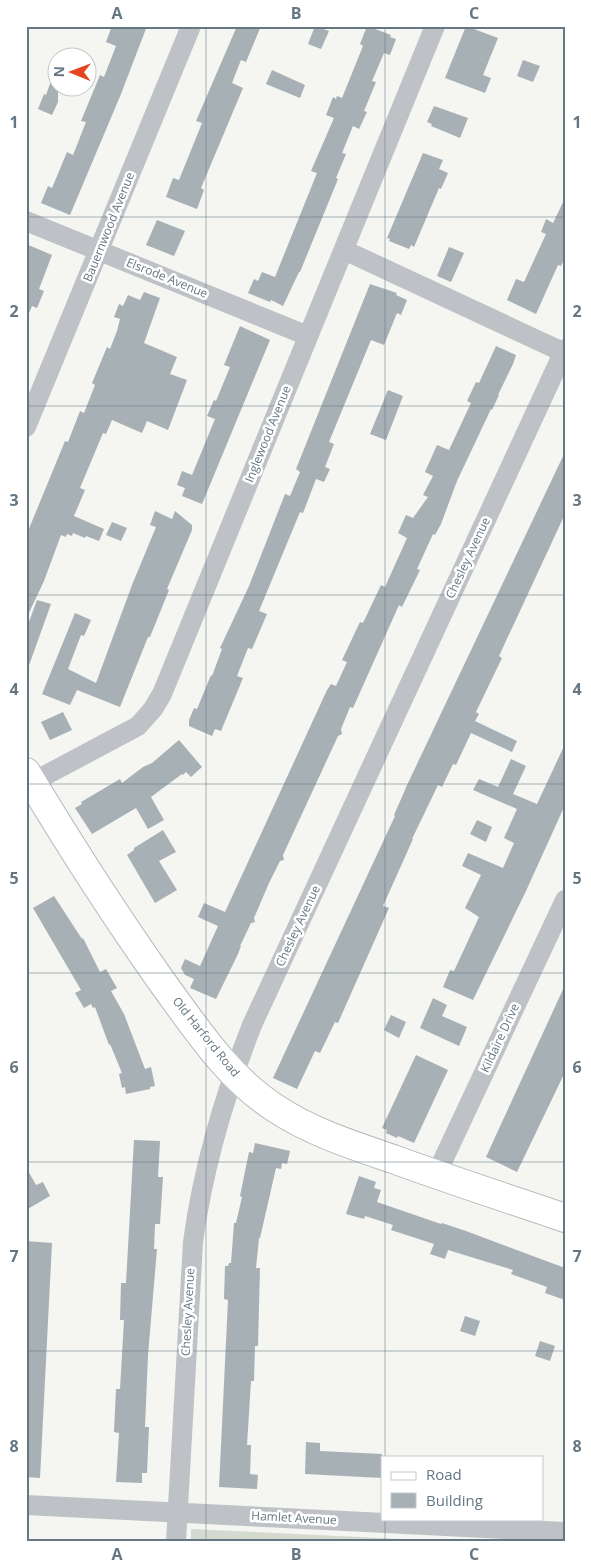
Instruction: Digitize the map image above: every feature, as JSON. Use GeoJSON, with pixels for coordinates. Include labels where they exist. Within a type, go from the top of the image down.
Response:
{"type":"FeatureCollection","features":[{"type":"Feature","properties":{"kind":"street","name":"Bauernwood Avenue"},"geometry":{"type":"LineString","coordinates":[[26,427],[191,26]]}},
{"type":"Feature","properties":{"kind":"street","name":"Inglewood Avenue"},"geometry":{"type":"LineString","coordinates":[[28,780],[77,760],[138,726],[153,709],[162,694],[435,26]]}},
{"type":"Feature","properties":{"kind":"street","name":"Elsrode Avenue"},"geometry":{"type":"LineString","coordinates":[[26,221],[308,336]]}},
{"type":"Feature","properties":{"kind":"street"},"geometry":{"type":"LineString","coordinates":[[344,250],[564,352]]}},
{"type":"Feature","properties":{"kind":"street","name":"Chesley Avenue"},"geometry":{"type":"LineString","coordinates":[[176,1542],[193,1242],[203,1184],[233,1073],[256,1016],[564,352]]}},
{"type":"Feature","properties":{"kind":"street","name":"Old Harford Road"},"geometry":{"type":"LineString","coordinates":[[28,780],[116,916],[178,1004],[233,1073],[259,1097],[312,1130],[436,1175],[565,1218]]}},
{"type":"Feature","properties":{"kind":"street","name":"Kildaire Drive"},"geometry":{"type":"LineString","coordinates":[[436,1175],[565,900]]}},
{"type":"Feature","properties":{"kind":"street","name":"Hamlet Avenue"},"geometry":{"type":"LineString","coordinates":[[26,1505],[563,1532]]}},
{"type":"Feature","properties":{"kind":"shaded area"},"geometry":{"type":"Polygon","coordinates":[[[191,1529],[465,1542],[191,1542],[191,1529]]]}},
{"type":"Feature","properties":{"kind":"building"},"geometry":{"type":"Polygon","coordinates":[[[112,26],[147,26],[121,94],[70,215],[41,203],[48,186],[52,188],[67,152],[73,155],[86,122],[81,121],[90,98],[98,98],[98,80],[100,75],[104,77],[116,46],[106,42],[112,26]]]}},
{"type":"Feature","properties":{"kind":"building"},"geometry":{"type":"Polygon","coordinates":[[[237,26],[261,26],[246,62],[241,60],[232,83],[243,88],[201,188],[204,190],[197,209],[166,197],[173,178],[179,180],[202,123],[196,121],[237,26]]]}},
{"type":"Feature","properties":{"kind":"building"},"geometry":{"type":"Polygon","coordinates":[[[315,26],[329,31],[321,49],[308,44],[315,26]]]}},
{"type":"Feature","properties":{"kind":"building"},"geometry":{"type":"Polygon","coordinates":[[[367,26],[391,35],[390,37],[396,39],[390,55],[384,53],[372,81],[376,82],[364,111],[367,112],[359,129],[353,126],[342,153],[346,154],[336,178],[338,179],[300,272],[283,306],[271,300],[270,302],[248,293],[254,279],[258,281],[262,272],[275,277],[317,173],[311,171],[334,118],[326,115],[333,97],[336,99],[337,96],[342,98],[363,46],[360,44],[367,26]]]}},
{"type":"Feature","properties":{"kind":"building"},"geometry":{"type":"Polygon","coordinates":[[[466,26],[498,38],[483,75],[491,78],[485,93],[445,78],[466,26]]]}},
{"type":"Feature","properties":{"kind":"building"},"geometry":{"type":"Polygon","coordinates":[[[523,60],[540,66],[533,82],[517,76],[523,60]]]}},
{"type":"Feature","properties":{"kind":"building"},"geometry":{"type":"Polygon","coordinates":[[[272,70],[305,85],[300,98],[266,84],[272,70]]]}},
{"type":"Feature","properties":{"kind":"building"},"geometry":{"type":"Polygon","coordinates":[[[48,89],[48,98],[58,98],[52,115],[38,109],[44,94],[46,95],[48,89]]]}},
{"type":"Feature","properties":{"kind":"building"},"geometry":{"type":"Polygon","coordinates":[[[434,106],[468,118],[460,138],[431,126],[432,124],[427,122],[434,106]]]}},
{"type":"Feature","properties":{"kind":"building"},"geometry":{"type":"Polygon","coordinates":[[[423,153],[443,160],[439,169],[448,173],[441,189],[439,188],[414,247],[411,245],[409,249],[389,241],[390,239],[387,238],[423,153]]]}},
{"type":"Feature","properties":{"kind":"building"},"geometry":{"type":"Polygon","coordinates":[[[565,198],[565,258],[561,266],[558,265],[536,314],[507,300],[516,279],[524,282],[546,234],[541,232],[546,219],[553,223],[565,198]]]}},
{"type":"Feature","properties":{"kind":"building"},"geometry":{"type":"Polygon","coordinates":[[[157,220],[185,231],[174,256],[146,245],[157,220]]]}},
{"type":"Feature","properties":{"kind":"building"},"geometry":{"type":"Polygon","coordinates":[[[26,244],[52,255],[39,289],[44,291],[37,308],[32,306],[27,318],[26,244]]]}},
{"type":"Feature","properties":{"kind":"building"},"geometry":{"type":"Polygon","coordinates":[[[449,247],[464,253],[451,282],[437,276],[449,247]]]}},
{"type":"Feature","properties":{"kind":"building"},"geometry":{"type":"Polygon","coordinates":[[[370,284],[397,293],[396,295],[407,300],[401,315],[397,313],[384,345],[371,340],[329,442],[334,444],[325,467],[330,469],[324,482],[316,479],[303,513],[300,512],[259,611],[267,614],[252,649],[248,648],[237,676],[243,678],[221,731],[215,729],[212,736],[189,726],[189,720],[194,708],[197,709],[212,676],[222,649],[220,648],[249,586],[285,494],[290,496],[300,472],[296,469],[370,284]]]}},
{"type":"Feature","properties":{"kind":"building"},"geometry":{"type":"Polygon","coordinates":[[[144,292],[160,298],[144,343],[177,357],[170,374],[187,380],[168,430],[147,421],[142,433],[112,420],[106,434],[103,433],[80,488],[85,490],[74,516],[104,529],[99,541],[73,533],[72,536],[67,534],[66,537],[61,535],[44,581],[26,619],[26,536],[65,441],[68,442],[80,411],[84,413],[95,385],[92,383],[107,347],[110,349],[120,319],[114,317],[119,304],[123,306],[128,295],[140,300],[144,292]]]}},
{"type":"Feature","properties":{"kind":"building"},"geometry":{"type":"Polygon","coordinates":[[[240,326],[270,340],[202,504],[182,496],[185,488],[177,485],[182,471],[192,475],[215,419],[207,416],[214,400],[216,401],[230,367],[224,365],[240,326]]]}},
{"type":"Feature","properties":{"kind":"building"},"geometry":{"type":"Polygon","coordinates":[[[496,346],[516,355],[513,364],[457,481],[441,524],[435,535],[433,534],[417,569],[420,570],[402,607],[399,605],[353,708],[350,707],[341,729],[342,734],[338,736],[283,855],[284,860],[280,861],[269,883],[254,918],[255,922],[251,923],[216,999],[190,988],[194,979],[185,975],[181,968],[185,959],[200,966],[218,926],[198,917],[204,903],[225,912],[327,690],[331,684],[336,686],[347,662],[342,660],[360,622],[363,623],[381,585],[385,587],[407,538],[398,533],[406,515],[413,518],[428,497],[423,495],[433,476],[425,472],[437,445],[449,450],[471,403],[467,401],[476,382],[479,383],[496,346]]]}},
{"type":"Feature","properties":{"kind":"building"},"geometry":{"type":"Polygon","coordinates":[[[388,390],[403,396],[386,440],[370,434],[388,390]]]}},
{"type":"Feature","properties":{"kind":"building"},"geometry":{"type":"Polygon","coordinates":[[[565,452],[565,514],[499,656],[502,658],[476,712],[479,714],[475,721],[517,741],[512,752],[471,733],[456,765],[453,764],[442,787],[438,785],[383,906],[389,908],[338,1023],[335,1022],[320,1053],[315,1051],[297,1089],[273,1078],[395,816],[408,783],[565,452]]]}},
{"type":"Feature","properties":{"kind":"building"},"geometry":{"type":"Polygon","coordinates":[[[155,511],[172,519],[175,511],[192,525],[192,530],[120,707],[77,690],[70,705],[42,694],[75,613],[91,620],[84,636],[81,635],[68,669],[96,683],[132,585],[156,527],[150,525],[155,511]]]}},
{"type":"Feature","properties":{"kind":"building"},"geometry":{"type":"Polygon","coordinates":[[[112,522],[127,528],[121,541],[106,535],[112,522]]]}},
{"type":"Feature","properties":{"kind":"building"},"geometry":{"type":"Polygon","coordinates":[[[37,600],[51,604],[28,668],[26,668],[26,630],[37,600]]]}},
{"type":"Feature","properties":{"kind":"building"},"geometry":{"type":"Polygon","coordinates":[[[63,712],[72,730],[50,740],[41,722],[63,712]]]}},
{"type":"Feature","properties":{"kind":"building"},"geometry":{"type":"Polygon","coordinates":[[[179,740],[202,767],[191,777],[186,772],[182,774],[151,797],[164,820],[148,829],[136,808],[92,834],[75,808],[82,804],[81,802],[120,779],[122,783],[143,767],[152,763],[179,740]]]}},
{"type":"Feature","properties":{"kind":"building"},"geometry":{"type":"Polygon","coordinates":[[[565,744],[565,805],[473,1000],[443,987],[450,970],[454,971],[479,917],[465,908],[481,875],[462,866],[468,853],[503,868],[514,843],[504,838],[517,809],[473,790],[479,779],[498,787],[511,759],[526,766],[513,794],[537,804],[565,744]]]}},
{"type":"Feature","properties":{"kind":"building"},"geometry":{"type":"Polygon","coordinates":[[[477,820],[492,827],[486,842],[470,834],[477,820]]]}},
{"type":"Feature","properties":{"kind":"building"},"geometry":{"type":"Polygon","coordinates":[[[163,830],[176,852],[159,861],[177,890],[155,903],[127,855],[134,848],[163,830]]]}},
{"type":"Feature","properties":{"kind":"building"},"geometry":{"type":"Polygon","coordinates":[[[54,896],[83,938],[100,972],[106,969],[117,988],[111,991],[124,1014],[145,1069],[151,1067],[155,1086],[150,1087],[150,1089],[126,1094],[125,1087],[122,1088],[119,1074],[122,1073],[95,1007],[93,1008],[91,1004],[84,1008],[75,993],[81,990],[33,908],[54,896]]]}},
{"type":"Feature","properties":{"kind":"building"},"geometry":{"type":"Polygon","coordinates":[[[565,985],[565,1072],[517,1172],[486,1157],[565,985]]]}},
{"type":"Feature","properties":{"kind":"building"},"geometry":{"type":"Polygon","coordinates":[[[433,998],[447,1005],[442,1016],[467,1027],[459,1046],[420,1028],[433,998]]]}},
{"type":"Feature","properties":{"kind":"building"},"geometry":{"type":"Polygon","coordinates":[[[391,1015],[406,1022],[399,1038],[384,1030],[391,1015]]]}},
{"type":"Feature","properties":{"kind":"building"},"geometry":{"type":"Polygon","coordinates":[[[416,1055],[448,1070],[414,1143],[386,1133],[387,1130],[382,1128],[416,1055]]]}},
{"type":"Feature","properties":{"kind":"building"},"geometry":{"type":"Polygon","coordinates":[[[134,1140],[160,1141],[158,1177],[163,1177],[160,1224],[155,1224],[154,1249],[157,1249],[148,1355],[145,1427],[149,1427],[147,1473],[142,1473],[142,1483],[116,1482],[119,1433],[114,1432],[116,1389],[120,1389],[124,1320],[120,1320],[121,1283],[126,1283],[134,1140]]]}},
{"type":"Feature","properties":{"kind":"building"},"geometry":{"type":"Polygon","coordinates":[[[255,1143],[290,1151],[287,1164],[282,1163],[281,1169],[276,1168],[259,1238],[256,1268],[260,1268],[258,1346],[255,1346],[254,1381],[251,1381],[247,1445],[251,1445],[250,1474],[258,1475],[257,1489],[219,1487],[228,1300],[224,1299],[225,1266],[231,1263],[234,1223],[236,1223],[242,1197],[240,1196],[249,1152],[253,1153],[255,1143]]]}},
{"type":"Feature","properties":{"kind":"building"},"geometry":{"type":"Polygon","coordinates":[[[26,1167],[36,1185],[43,1182],[50,1196],[26,1210],[26,1167]]]}},
{"type":"Feature","properties":{"kind":"building"},"geometry":{"type":"Polygon","coordinates":[[[359,1176],[376,1182],[374,1188],[381,1190],[377,1202],[466,1231],[565,1268],[565,1300],[545,1293],[547,1287],[511,1274],[513,1270],[448,1250],[445,1259],[430,1254],[434,1244],[391,1230],[393,1225],[365,1216],[364,1219],[346,1214],[359,1176]]]}},
{"type":"Feature","properties":{"kind":"building"},"geometry":{"type":"Polygon","coordinates":[[[26,1241],[52,1243],[40,1478],[26,1477],[26,1241]]]}},
{"type":"Feature","properties":{"kind":"building"},"geometry":{"type":"Polygon","coordinates":[[[465,1316],[480,1321],[475,1336],[460,1331],[465,1316]]]}},
{"type":"Feature","properties":{"kind":"building"},"geometry":{"type":"Polygon","coordinates":[[[540,1341],[555,1346],[550,1361],[535,1356],[540,1341]]]}},
{"type":"Feature","properties":{"kind":"building"},"geometry":{"type":"Polygon","coordinates":[[[306,1442],[320,1443],[320,1451],[382,1454],[381,1478],[305,1474],[306,1442]]]}}]}
